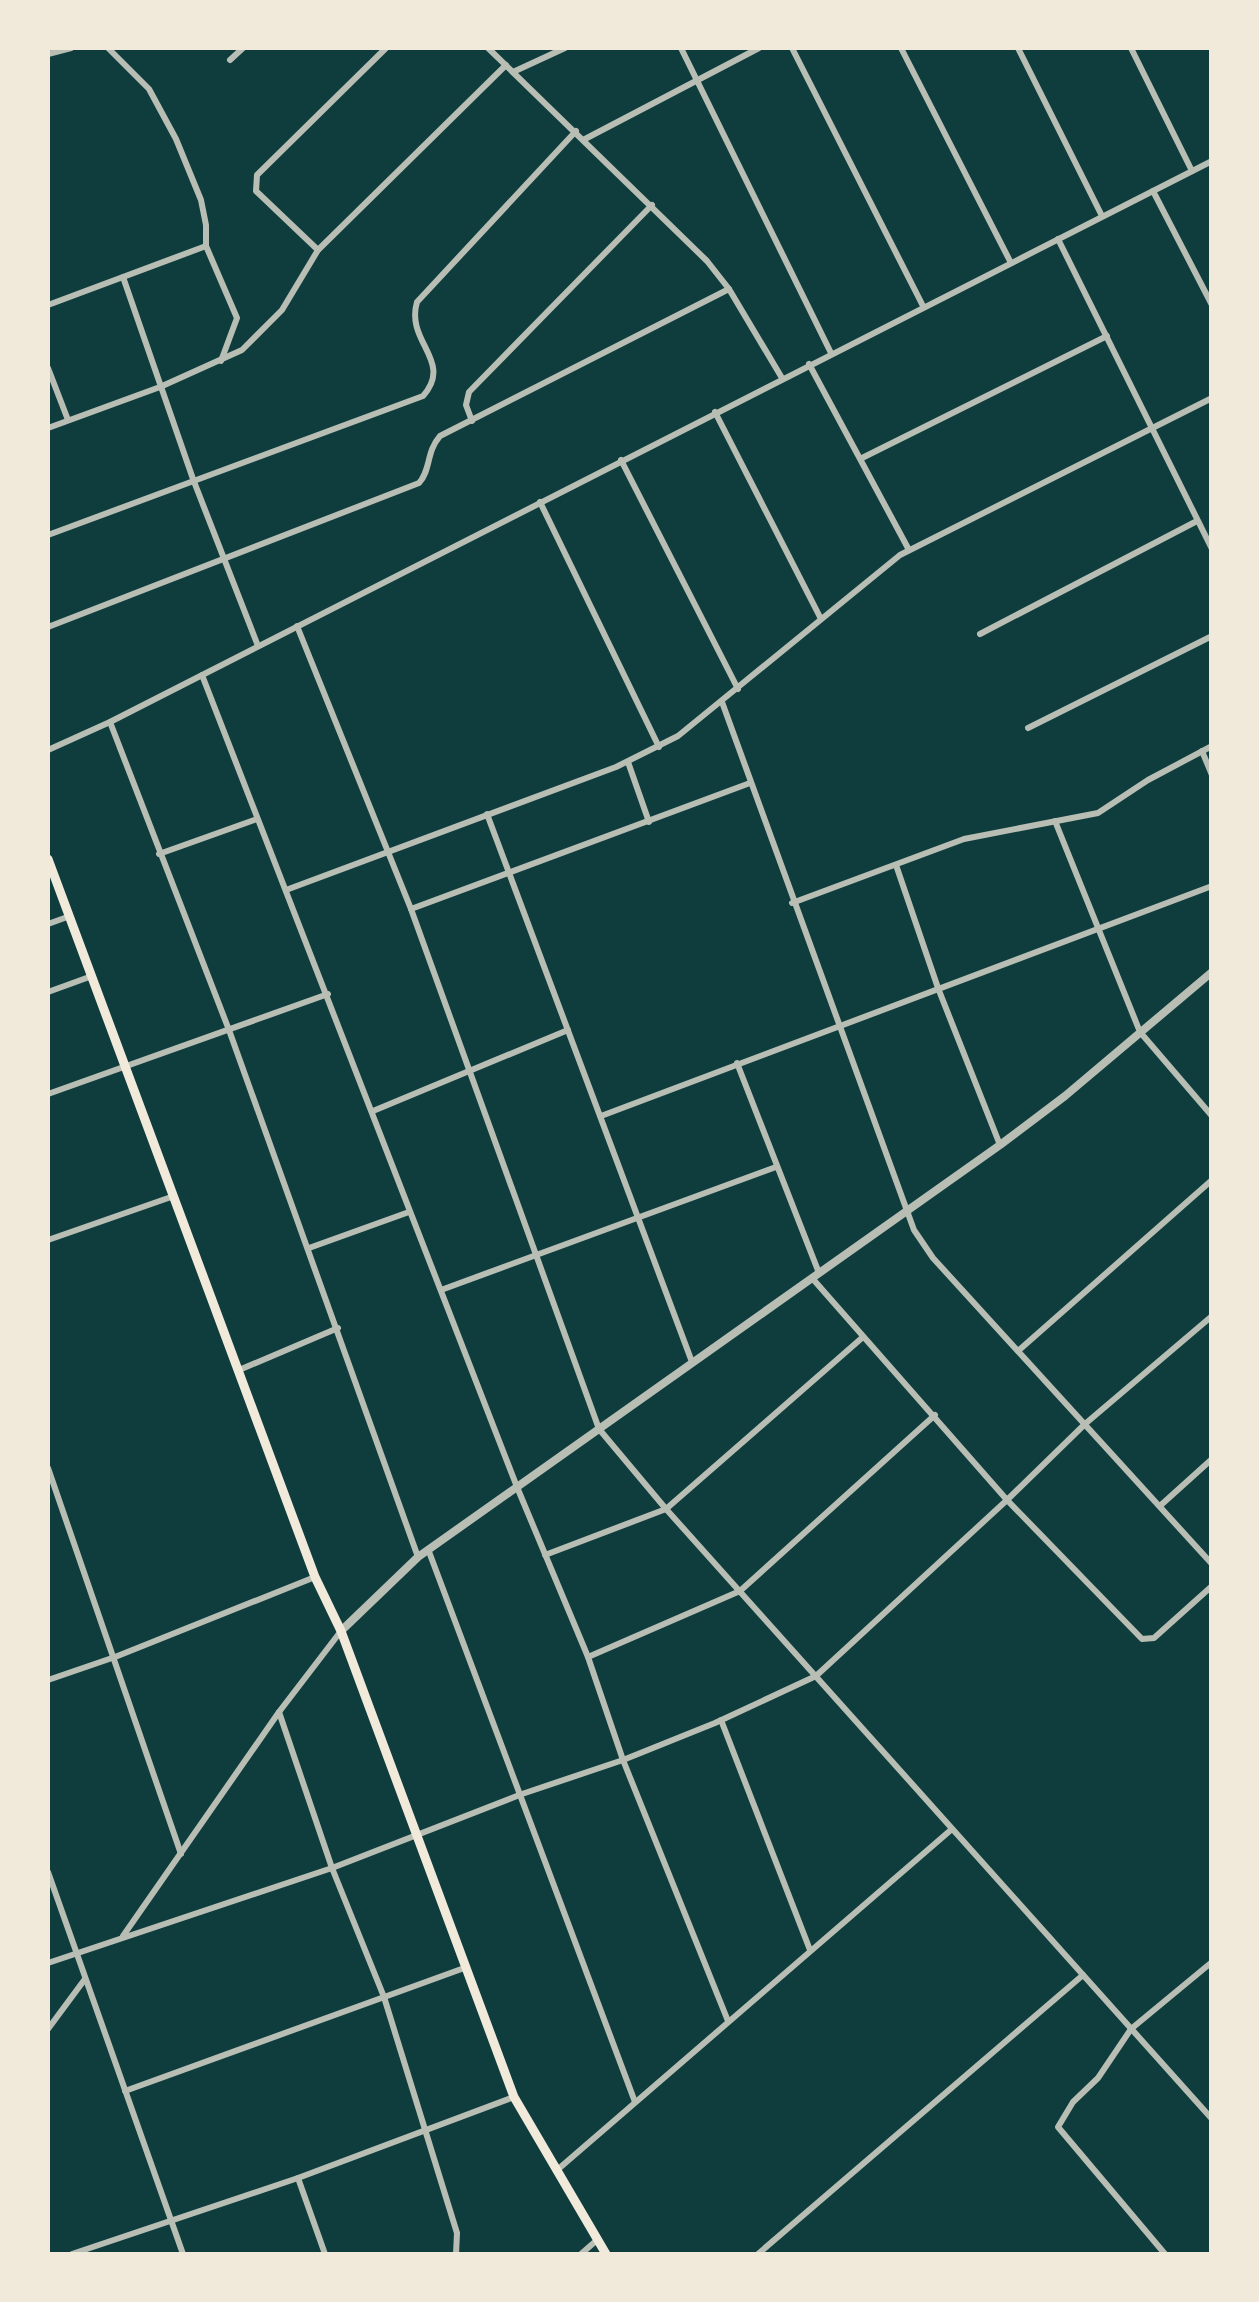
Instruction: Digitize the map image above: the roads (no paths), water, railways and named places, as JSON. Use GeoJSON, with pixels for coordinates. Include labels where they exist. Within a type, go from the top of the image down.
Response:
{"type":"FeatureCollection","features":[{"type":"Feature","properties":{"kind":"main road"},"geometry":{"type":"LineString","coordinates":[[48,859],[514,2097],[606,2254]]}},
{"type":"Feature","properties":{"kind":"street"},"geometry":{"type":"LineString","coordinates":[[48,54],[70,48]]}},
{"type":"Feature","properties":{"kind":"street"},"geometry":{"type":"LineString","coordinates":[[108,48],[149,89],[176,139],[200,200],[206,246],[237,318],[221,362]]}},
{"type":"Feature","properties":{"kind":"street"},"geometry":{"type":"LineString","coordinates":[[230,60],[243,48]]}},
{"type":"Feature","properties":{"kind":"street"},"geometry":{"type":"LineString","coordinates":[[318,250],[256,191],[257,175],[386,48]]}},
{"type":"Feature","properties":{"kind":"street"},"geometry":{"type":"LineString","coordinates":[[488,48],[652,205],[730,289],[782,378]]}},
{"type":"Feature","properties":{"kind":"street"},"geometry":{"type":"LineString","coordinates":[[48,428],[160,387],[242,350],[282,310],[318,250],[509,69],[565,48]]}},
{"type":"Feature","properties":{"kind":"street"},"geometry":{"type":"LineString","coordinates":[[681,48],[832,353]]}},
{"type":"Feature","properties":{"kind":"street"},"geometry":{"type":"LineString","coordinates":[[585,139],[759,48]]}},
{"type":"Feature","properties":{"kind":"street"},"geometry":{"type":"LineString","coordinates":[[792,48],[922,306]]}},
{"type":"Feature","properties":{"kind":"street"},"geometry":{"type":"LineString","coordinates":[[901,48],[1011,263]]}},
{"type":"Feature","properties":{"kind":"street"},"geometry":{"type":"LineString","coordinates":[[1018,48],[1102,216]]}},
{"type":"Feature","properties":{"kind":"street"},"geometry":{"type":"LineString","coordinates":[[1131,48],[1192,171]]}},
{"type":"Feature","properties":{"kind":"street"},"geometry":{"type":"LineString","coordinates":[[48,535],[422,396],[430,388],[433,364],[413,324],[417,302],[576,131]]}},
{"type":"Feature","properties":{"kind":"street"},"geometry":{"type":"LineString","coordinates":[[48,750],[110,722],[1212,161]]}},
{"type":"Feature","properties":{"kind":"street"},"geometry":{"type":"LineString","coordinates":[[1153,190],[1212,304]]}},
{"type":"Feature","properties":{"kind":"street"},"geometry":{"type":"LineString","coordinates":[[472,421],[466,405],[469,392],[652,205]]}},
{"type":"Feature","properties":{"kind":"street"},"geometry":{"type":"LineString","coordinates":[[1058,239],[1212,548]]}},
{"type":"Feature","properties":{"kind":"street"},"geometry":{"type":"LineString","coordinates":[[48,305],[206,246]]}},
{"type":"Feature","properties":{"kind":"street"},"geometry":{"type":"LineString","coordinates":[[123,277],[160,387],[258,646]]}},
{"type":"Feature","properties":{"kind":"street"},"geometry":{"type":"LineString","coordinates":[[1202,284],[1212,279]]}},
{"type":"Feature","properties":{"kind":"street"},"geometry":{"type":"LineString","coordinates":[[48,627],[419,482],[424,479],[432,445],[440,436],[730,289]]}},
{"type":"Feature","properties":{"kind":"street"},"geometry":{"type":"LineString","coordinates":[[862,458],[1107,336]]}},
{"type":"Feature","properties":{"kind":"street"},"geometry":{"type":"LineString","coordinates":[[809,364],[909,550]]}},
{"type":"Feature","properties":{"kind":"street"},"geometry":{"type":"LineString","coordinates":[[48,368],[68,420]]}},
{"type":"Feature","properties":{"kind":"street"},"geometry":{"type":"LineString","coordinates":[[286,890],[659,747],[722,702],[909,550],[1212,398]]}},
{"type":"Feature","properties":{"kind":"street"},"geometry":{"type":"LineString","coordinates":[[715,412],[822,619]]}},
{"type":"Feature","properties":{"kind":"street"},"geometry":{"type":"LineString","coordinates":[[621,460],[738,689]]}},
{"type":"Feature","properties":{"kind":"street"},"geometry":{"type":"LineString","coordinates":[[540,502],[659,747]]}},
{"type":"Feature","properties":{"kind":"street"},"geometry":{"type":"LineString","coordinates":[[980,634],[1197,521]]}},
{"type":"Feature","properties":{"kind":"street"},"geometry":{"type":"LineString","coordinates":[[297,626],[411,909],[599,1428],[666,1509],[1212,2120]]}},
{"type":"Feature","properties":{"kind":"street"},"geometry":{"type":"LineString","coordinates":[[1028,728],[1212,636]]}},
{"type":"Feature","properties":{"kind":"street"},"geometry":{"type":"LineString","coordinates":[[202,674],[409,1212],[588,1657],[623,1760],[728,2020]]}},
{"type":"Feature","properties":{"kind":"street"},"geometry":{"type":"LineString","coordinates":[[722,702],[914,1230],[933,1258],[1212,1564]]}},
{"type":"Feature","properties":{"kind":"street"},"geometry":{"type":"LineString","coordinates":[[110,722],[229,1030],[418,1557]]}},
{"type":"Feature","properties":{"kind":"street"},"geometry":{"type":"LineString","coordinates":[[792,903],[964,840],[1098,813],[1148,780],[1212,746]]}},
{"type":"Feature","properties":{"kind":"street"},"geometry":{"type":"LineString","coordinates":[[1202,752],[1212,775]]}},
{"type":"Feature","properties":{"kind":"street"},"geometry":{"type":"LineString","coordinates":[[628,762],[649,822]]}},
{"type":"Feature","properties":{"kind":"street"},"geometry":{"type":"LineString","coordinates":[[411,909],[750,783]]}},
{"type":"Feature","properties":{"kind":"street"},"geometry":{"type":"LineString","coordinates":[[487,814],[692,1362]]}},
{"type":"Feature","properties":{"kind":"street"},"geometry":{"type":"LineString","coordinates":[[159,854],[257,819]]}},
{"type":"Feature","properties":{"kind":"street"},"geometry":{"type":"LineString","coordinates":[[1055,821],[1140,1032],[1212,1116]]}},
{"type":"Feature","properties":{"kind":"street"},"geometry":{"type":"LineString","coordinates":[[896,864],[938,988],[1000,1144]]}},
{"type":"Feature","properties":{"kind":"street"},"geometry":{"type":"LineString","coordinates":[[601,1116],[1212,886]]}},
{"type":"Feature","properties":{"kind":"street"},"geometry":{"type":"LineString","coordinates":[[48,924],[70,916]]}},
{"type":"Feature","properties":{"kind":"street"},"geometry":{"type":"LineString","coordinates":[[122,1937],[279,1712],[341,1631],[418,1557],[1000,1144],[1065,1096],[1212,972]]}},
{"type":"Feature","properties":{"kind":"street"},"geometry":{"type":"LineString","coordinates":[[48,992],[92,976]]}},
{"type":"Feature","properties":{"kind":"street"},"geometry":{"type":"LineString","coordinates":[[48,1094],[328,994]]}},
{"type":"Feature","properties":{"kind":"street"},"geometry":{"type":"LineString","coordinates":[[373,1111],[568,1030]]}},
{"type":"Feature","properties":{"kind":"street"},"geometry":{"type":"LineString","coordinates":[[737,1064],[816,1276],[864,1337],[1007,1500],[1142,1639],[1154,1638],[1212,1586]]}},
{"type":"Feature","properties":{"kind":"street"},"geometry":{"type":"LineString","coordinates":[[441,1290],[776,1167]]}},
{"type":"Feature","properties":{"kind":"street"},"geometry":{"type":"LineString","coordinates":[[1018,1351],[1212,1180]]}},
{"type":"Feature","properties":{"kind":"street"},"geometry":{"type":"LineString","coordinates":[[48,1240],[174,1196]]}},
{"type":"Feature","properties":{"kind":"street"},"geometry":{"type":"LineString","coordinates":[[309,1248],[409,1212]]}},
{"type":"Feature","properties":{"kind":"street"},"geometry":{"type":"LineString","coordinates":[[48,1963],[332,1868],[522,1794],[623,1760],[816,1676],[1085,1424],[1212,1316]]}},
{"type":"Feature","properties":{"kind":"street"},"geometry":{"type":"LineString","coordinates":[[239,1370],[338,1328]]}},
{"type":"Feature","properties":{"kind":"street"},"geometry":{"type":"LineString","coordinates":[[545,1555],[666,1509],[864,1337]]}},
{"type":"Feature","properties":{"kind":"street"},"geometry":{"type":"LineString","coordinates":[[588,1657],[740,1591],[936,1415]]}},
{"type":"Feature","properties":{"kind":"street"},"geometry":{"type":"LineString","coordinates":[[1161,1505],[1212,1458]]}},
{"type":"Feature","properties":{"kind":"street"},"geometry":{"type":"LineString","coordinates":[[48,1468],[181,1854]]}},
{"type":"Feature","properties":{"kind":"street"},"geometry":{"type":"LineString","coordinates":[[428,1549],[635,2102]]}},
{"type":"Feature","properties":{"kind":"street"},"geometry":{"type":"LineString","coordinates":[[48,1680],[114,1658],[316,1577]]}},
{"type":"Feature","properties":{"kind":"street"},"geometry":{"type":"LineString","coordinates":[[279,1712],[332,1868],[384,1997],[458,2233],[456,2254]]}},
{"type":"Feature","properties":{"kind":"street"},"geometry":{"type":"LineString","coordinates":[[722,1720],[810,1950]]}},
{"type":"Feature","properties":{"kind":"street"},"geometry":{"type":"LineString","coordinates":[[556,2172],[952,1829]]}},
{"type":"Feature","properties":{"kind":"street"},"geometry":{"type":"LineString","coordinates":[[48,1872],[183,2254]]}},
{"type":"Feature","properties":{"kind":"street"},"geometry":{"type":"LineString","coordinates":[[1164,2254],[1058,2126],[1073,2102],[1098,2078],[1131,2029],[1212,1962]]}},
{"type":"Feature","properties":{"kind":"street"},"geometry":{"type":"LineString","coordinates":[[125,2090],[467,1967]]}},
{"type":"Feature","properties":{"kind":"street"},"geometry":{"type":"LineString","coordinates":[[758,2254],[1082,1975]]}},
{"type":"Feature","properties":{"kind":"street"},"geometry":{"type":"LineString","coordinates":[[48,2029],[85,1978]]}},
{"type":"Feature","properties":{"kind":"street"},"geometry":{"type":"LineString","coordinates":[[72,2254],[298,2178],[514,2097]]}},
{"type":"Feature","properties":{"kind":"street"},"geometry":{"type":"LineString","coordinates":[[298,2178],[324,2254]]}},
{"type":"Feature","properties":{"kind":"street"},"geometry":{"type":"LineString","coordinates":[[581,2254],[597,2240]]}}]}
